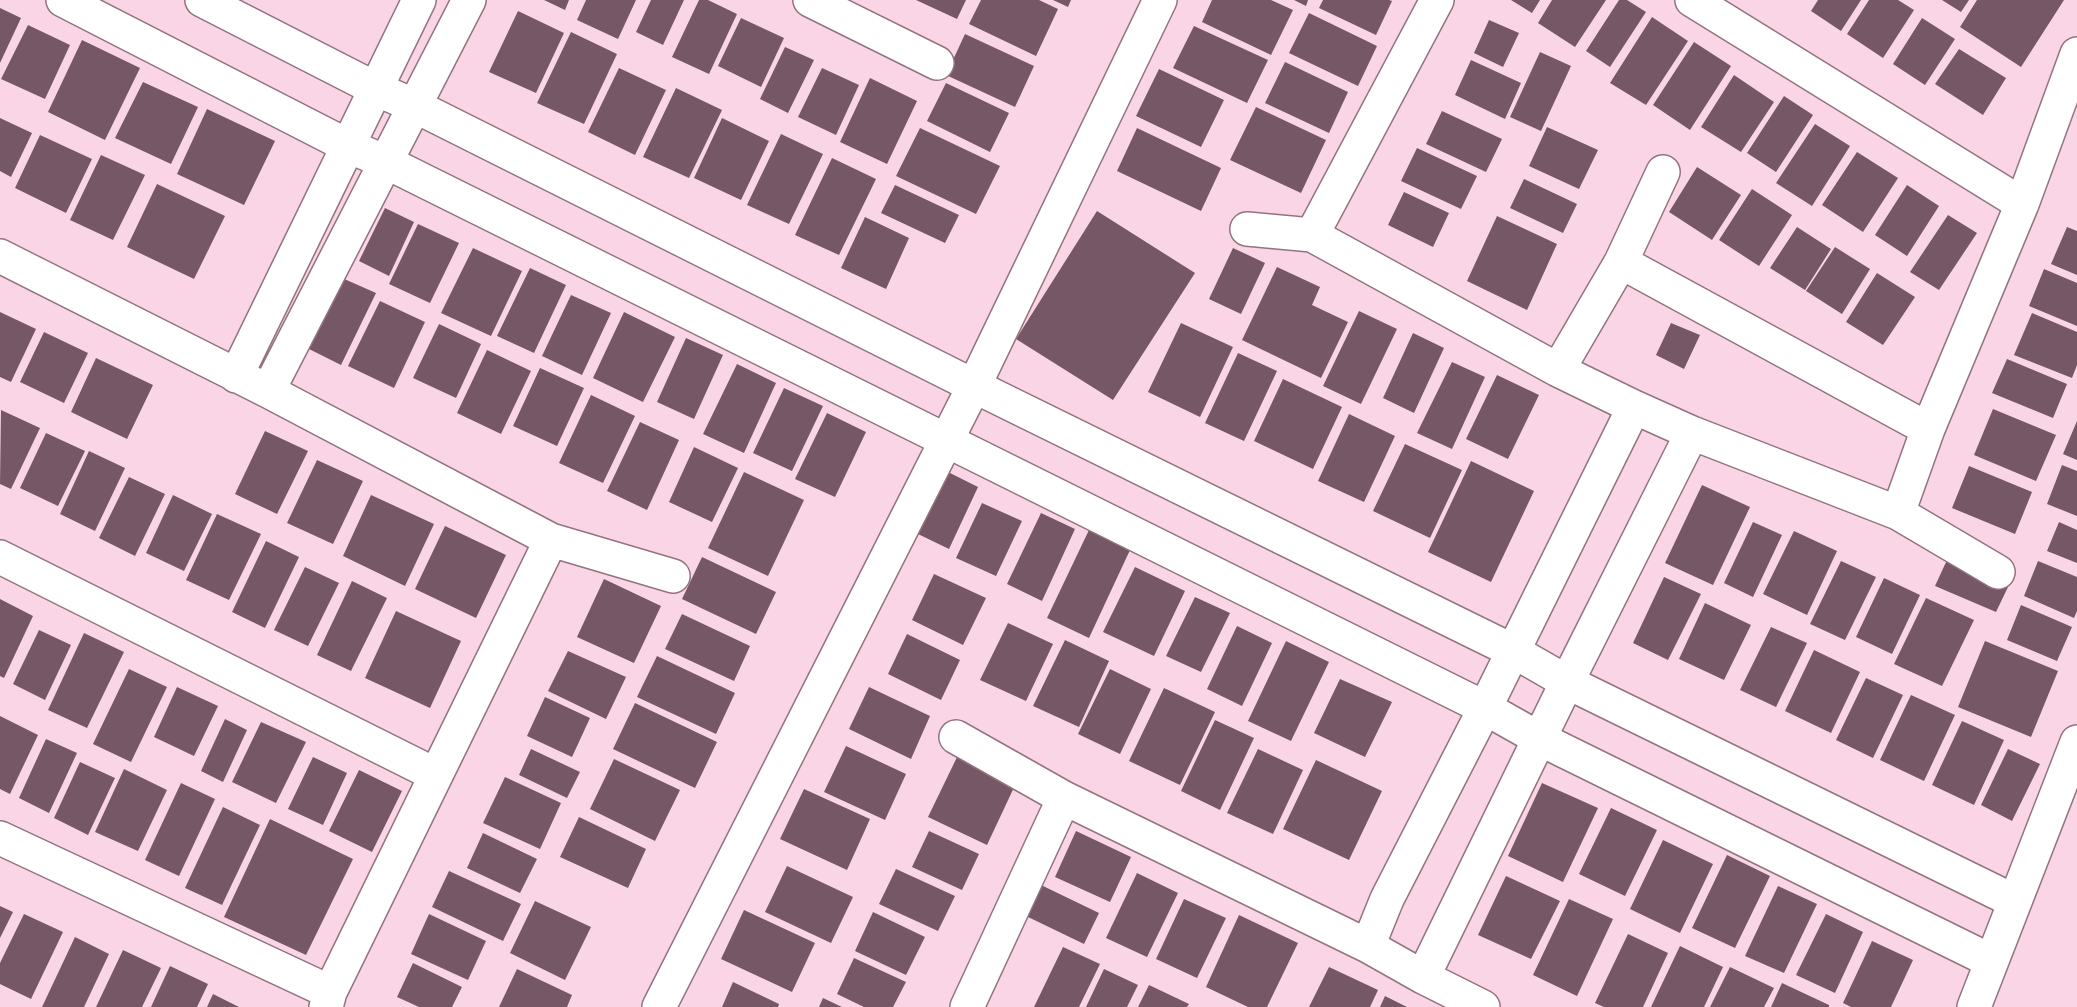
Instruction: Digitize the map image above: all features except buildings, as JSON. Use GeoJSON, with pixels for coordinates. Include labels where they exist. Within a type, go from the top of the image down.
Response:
{"type":"FeatureCollection","features":[{"type":"Feature","properties":{"kind":"street"},"geometry":{"type":"LineString","coordinates":[[63,0],[348,146],[386,162],[1485,708],[1540,739],[1991,961]]}},
{"type":"Feature","properties":{"kind":"street"},"geometry":{"type":"LineString","coordinates":[[202,0],[376,89],[415,106],[974,386],[1513,651],[1567,681],[2014,901]]}},
{"type":"Feature","properties":{"kind":"street"},"geometry":{"type":"LineString","coordinates":[[236,376],[419,0]]}},
{"type":"Feature","properties":{"kind":"street"},"geometry":{"type":"LineString","coordinates":[[268,391],[469,0]]}},
{"type":"Feature","properties":{"kind":"street"},"geometry":{"type":"LineString","coordinates":[[810,0],[863,12],[937,63]]}},
{"type":"Feature","properties":{"kind":"street"},"geometry":{"type":"LineString","coordinates":[[659,1007],[974,386],[1160,0]]}},
{"type":"Feature","properties":{"kind":"street"},"geometry":{"type":"LineString","coordinates":[[1312,235],[1437,0]]}},
{"type":"Feature","properties":{"kind":"street"},"geometry":{"type":"LineString","coordinates":[[1692,0],[2022,204]]}},
{"type":"Feature","properties":{"kind":"street"},"geometry":{"type":"LineString","coordinates":[[1898,513],[1928,429],[2022,204],[2077,54]]}},
{"type":"Feature","properties":{"kind":"street"},"geometry":{"type":"LineString","coordinates":[[1558,370],[1621,262],[1663,172]]}},
{"type":"Feature","properties":{"kind":"street"},"geometry":{"type":"LineString","coordinates":[[1247,229],[1312,235],[1558,370],[1692,433],[1898,513],[1998,572]]}},
{"type":"Feature","properties":{"kind":"street"},"geometry":{"type":"LineString","coordinates":[[0,256],[268,391],[551,540],[673,576]]}},
{"type":"Feature","properties":{"kind":"street"},"geometry":{"type":"LineString","coordinates":[[1621,262],[1928,429]]}},
{"type":"Feature","properties":{"kind":"street"},"geometry":{"type":"LineString","coordinates":[[1368,946],[1387,899],[1485,708],[1634,407]]}},
{"type":"Feature","properties":{"kind":"street"},"geometry":{"type":"LineString","coordinates":[[1423,977],[1567,681],[1692,433]]}},
{"type":"Feature","properties":{"kind":"street"},"geometry":{"type":"LineString","coordinates":[[0,838],[328,999],[551,540]]}},
{"type":"Feature","properties":{"kind":"street"},"geometry":{"type":"LineString","coordinates":[[0,557],[436,775]]}},
{"type":"Feature","properties":{"kind":"street"},"geometry":{"type":"LineString","coordinates":[[956,737],[1064,798],[1368,946],[1483,1007]]}},
{"type":"Feature","properties":{"kind":"street"},"geometry":{"type":"LineString","coordinates":[[1974,1007],[2077,742]]}},
{"type":"Feature","properties":{"kind":"street"},"geometry":{"type":"LineString","coordinates":[[967,1007],[1064,798]]}}]}
